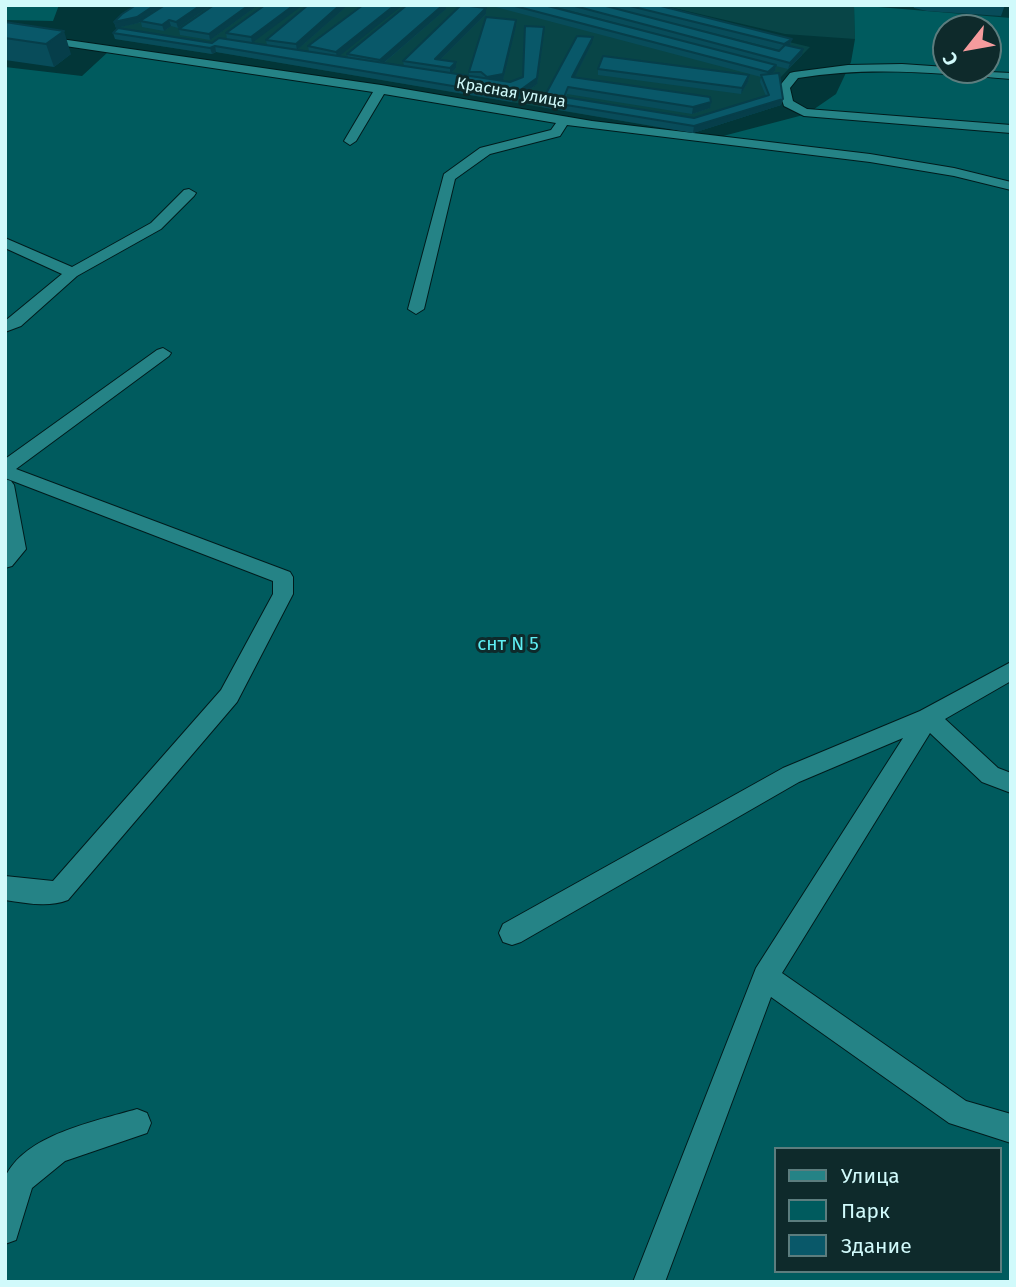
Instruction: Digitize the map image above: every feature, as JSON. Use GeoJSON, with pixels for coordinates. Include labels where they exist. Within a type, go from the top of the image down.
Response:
{"type":"FeatureCollection","features":[{"type":"Feature","properties":{"kind":"street","name":"Красная улица"},"geometry":{"type":"LineString","coordinates":[[5,34],[381,89],[564,120],[870,158],[1011,186]]}},
{"type":"Feature","properties":{"kind":"street"},"geometry":{"type":"LineString","coordinates":[[1011,76],[900,66],[825,68],[794,75],[784,88],[788,103],[804,112],[1011,129]]}},
{"type":"Feature","properties":{"kind":"street"},"geometry":{"type":"LineString","coordinates":[[350,141],[381,89]]}},
{"type":"Feature","properties":{"kind":"street"},"geometry":{"type":"LineString","coordinates":[[416,309],[449,177],[485,151],[556,134],[564,120]]}},
{"type":"Feature","properties":{"kind":"street"},"geometry":{"type":"LineString","coordinates":[[5,327],[15,323],[72,273],[156,226],[189,193]]}},
{"type":"Feature","properties":{"kind":"street"},"geometry":{"type":"LineString","coordinates":[[5,242],[72,273]]}},
{"type":"Feature","properties":{"kind":"street"},"geometry":{"type":"LineString","coordinates":[[5,469],[163,353]]}},
{"type":"Feature","properties":{"kind":"street"},"geometry":{"type":"LineString","coordinates":[[5,469],[283,577],[284,594],[229,696],[59,892],[37,893],[5,888]]}},
{"type":"Feature","properties":{"kind":"street"},"geometry":{"type":"LineString","coordinates":[[5,485],[16,549],[5,561]]}},
{"type":"Feature","properties":{"kind":"street"},"geometry":{"type":"LineString","coordinates":[[512,933],[791,775],[928,718],[1011,670]]}},
{"type":"Feature","properties":{"kind":"street"},"geometry":{"type":"LineString","coordinates":[[928,718],[990,775],[1011,783]]}},
{"type":"Feature","properties":{"kind":"street"},"geometry":{"type":"LineString","coordinates":[[650,1282],[765,977],[928,718]]}},
{"type":"Feature","properties":{"kind":"street"},"geometry":{"type":"LineString","coordinates":[[765,977],[959,1114],[1011,1129]]}},
{"type":"Feature","properties":{"kind":"street"},"geometry":{"type":"LineString","coordinates":[[5,1229],[20,1179],[56,1149],[137,1123]]}},
{"type":"Feature","properties":{"kind":"shaded area"},"geometry":{"type":"Polygon","coordinates":[[[147,5],[633,5],[810,47],[778,80],[781,105],[693,133],[216,52],[212,54],[115,39],[116,28],[147,5]]]}},
{"type":"Feature","properties":{"kind":"shaded area"},"geometry":{"type":"Polygon","coordinates":[[[661,5],[854,5],[855,39],[785,34],[661,5]]]}},
{"type":"Feature","properties":{"kind":"green space"},"geometry":{"type":"Polygon","coordinates":[[[5,5],[59,5],[53,21],[5,20],[5,5]]]}},
{"type":"Feature","properties":{"kind":"green space","name":"снт N 5"},"geometry":{"type":"Polygon","coordinates":[[[854,5],[963,14],[932,14],[932,84],[1002,84],[1002,17],[1011,18],[1011,1282],[5,1282],[5,67],[82,76],[108,52],[704,141],[807,114],[836,94],[851,62],[855,39],[854,5]]]}},
{"type":"Feature","properties":{"kind":"building"},"geometry":{"type":"Polygon","coordinates":[[[136,5],[155,5],[137,17],[114,22],[122,14],[136,5]]]}},
{"type":"Feature","properties":{"kind":"building"},"geometry":{"type":"Polygon","coordinates":[[[165,5],[201,5],[176,22],[169,20],[162,25],[140,21],[165,5]]]}},
{"type":"Feature","properties":{"kind":"building"},"geometry":{"type":"Polygon","coordinates":[[[214,5],[249,5],[209,34],[179,29],[214,5]]]}},
{"type":"Feature","properties":{"kind":"building"},"geometry":{"type":"Polygon","coordinates":[[[265,5],[294,5],[251,37],[226,33],[265,5]]]}},
{"type":"Feature","properties":{"kind":"building"},"geometry":{"type":"Polygon","coordinates":[[[308,5],[340,5],[296,44],[266,40],[308,5]]]}},
{"type":"Feature","properties":{"kind":"building"},"geometry":{"type":"Polygon","coordinates":[[[363,5],[395,5],[336,52],[308,46],[363,5]]]}},
{"type":"Feature","properties":{"kind":"building"},"geometry":{"type":"Polygon","coordinates":[[[407,5],[443,5],[380,60],[347,54],[407,5]]]}},
{"type":"Feature","properties":{"kind":"building"},"geometry":{"type":"Polygon","coordinates":[[[461,5],[486,8],[435,59],[456,62],[450,68],[403,61],[461,5]]]}},
{"type":"Feature","properties":{"kind":"building"},"geometry":{"type":"Polygon","coordinates":[[[511,5],[544,5],[776,65],[768,72],[511,5]]]}},
{"type":"Feature","properties":{"kind":"building"},"geometry":{"type":"Polygon","coordinates":[[[571,5],[602,5],[779,51],[785,45],[803,49],[790,63],[571,5]]]}},
{"type":"Feature","properties":{"kind":"building"},"geometry":{"type":"Polygon","coordinates":[[[626,5],[657,5],[792,39],[784,44],[626,5]]]}},
{"type":"Feature","properties":{"kind":"building"},"geometry":{"type":"Polygon","coordinates":[[[486,17],[516,20],[503,74],[487,77],[481,72],[469,72],[486,17]]]}},
{"type":"Feature","properties":{"kind":"building"},"geometry":{"type":"Polygon","coordinates":[[[5,22],[64,31],[46,44],[5,38],[5,22]]]}},
{"type":"Feature","properties":{"kind":"building"},"geometry":{"type":"Polygon","coordinates":[[[525,26],[544,27],[537,78],[512,96],[215,46],[210,48],[113,33],[118,28],[212,43],[219,38],[510,82],[523,77],[525,26]]]}},
{"type":"Feature","properties":{"kind":"building"},"geometry":{"type":"Polygon","coordinates":[[[577,36],[593,37],[572,77],[710,97],[711,102],[693,107],[568,87],[564,97],[694,118],[769,95],[761,75],[779,73],[783,99],[694,126],[542,101],[577,36]]]}},
{"type":"Feature","properties":{"kind":"building"},"geometry":{"type":"Polygon","coordinates":[[[603,56],[749,75],[742,88],[598,69],[603,56]]]}}]}
